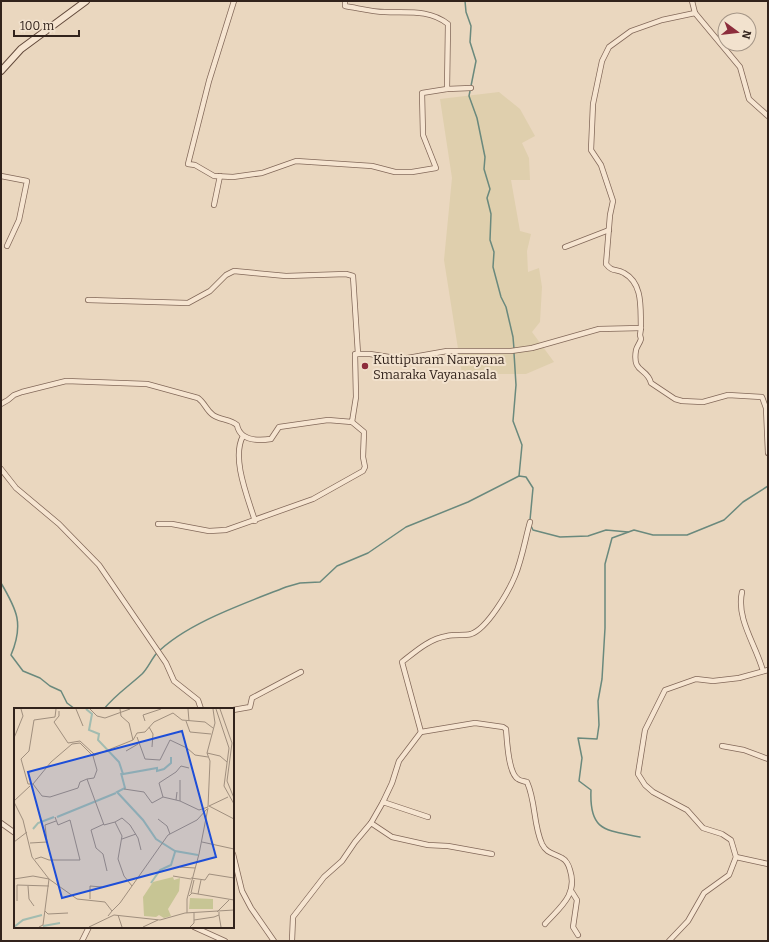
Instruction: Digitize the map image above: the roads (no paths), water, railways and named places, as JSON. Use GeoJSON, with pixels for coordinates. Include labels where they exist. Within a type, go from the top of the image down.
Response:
{"type":"FeatureCollection","features":[{"type":"Feature","properties":{"kind":"main road"},"geometry":{"type":"LineString","coordinates":[[1,71],[22,49],[86,1]]}},
{"type":"Feature","properties":{"kind":"street"},"geometry":{"type":"LineString","coordinates":[[234,1],[209,81],[188,164],[195,165],[214,176],[232,177],[262,173],[296,161],[372,166],[395,172],[412,172],[436,168],[423,135],[422,93],[447,89],[471,88]]}},
{"type":"Feature","properties":{"kind":"street"},"geometry":{"type":"LineString","coordinates":[[345,1],[345,6],[385,12],[415,11],[444,21],[448,24],[447,89]]}},
{"type":"Feature","properties":{"kind":"street"},"geometry":{"type":"LineString","coordinates":[[692,1],[695,12],[716,41],[740,67],[748,99],[768,116]]}},
{"type":"Feature","properties":{"kind":"street"},"geometry":{"type":"LineString","coordinates":[[695,12],[662,20],[631,31],[609,47],[602,61],[593,104],[591,150],[601,165],[613,201],[610,215],[610,230],[606,264],[611,270],[624,273],[634,283],[641,297],[640,335],[642,339],[637,348],[635,358],[637,367],[650,378],[651,383],[675,399],[682,401],[703,402],[728,395],[762,398],[768,396]]}},
{"type":"Feature","properties":{"kind":"street"},"geometry":{"type":"LineString","coordinates":[[1,176],[27,181],[18,220],[7,246]]}},
{"type":"Feature","properties":{"kind":"street"},"geometry":{"type":"LineString","coordinates":[[214,205],[220,176]]}},
{"type":"Feature","properties":{"kind":"street"},"geometry":{"type":"LineString","coordinates":[[565,246],[610,230]]}},
{"type":"Feature","properties":{"kind":"street"},"geometry":{"type":"LineString","coordinates":[[88,300],[188,304],[210,291],[226,275],[234,271],[286,276],[346,274],[353,276],[358,354],[355,354],[356,396],[352,422]]}},
{"type":"Feature","properties":{"kind":"street"},"geometry":{"type":"LineString","coordinates":[[358,354],[402,360],[448,352],[511,351],[543,345],[599,329],[641,328]]}},
{"type":"Feature","properties":{"kind":"street"},"geometry":{"type":"LineString","coordinates":[[1,404],[14,395],[22,392],[66,381],[147,384],[198,398],[203,402],[207,410],[214,416],[237,425],[238,432],[243,436],[264,440],[271,439],[279,427],[328,420],[352,422],[364,432],[363,458],[365,467],[363,471],[313,499],[255,521],[226,530],[209,531],[172,524],[158,524]]}},
{"type":"Feature","properties":{"kind":"street"},"geometry":{"type":"LineString","coordinates":[[762,398],[767,408],[768,453]]}},
{"type":"Feature","properties":{"kind":"street"},"geometry":{"type":"LineString","coordinates":[[243,436],[239,444],[241,474],[255,521]]}},
{"type":"Feature","properties":{"kind":"street"},"geometry":{"type":"LineString","coordinates":[[1,469],[16,488],[59,524],[99,565],[162,656],[174,681],[198,700],[201,708]]}},
{"type":"Feature","properties":{"kind":"street"},"geometry":{"type":"LineString","coordinates":[[421,732],[402,662],[420,647],[437,639],[448,636],[470,634],[479,631],[493,613],[516,575],[530,522]]}},
{"type":"Feature","properties":{"kind":"street"},"geometry":{"type":"LineString","coordinates":[[742,592],[740,604],[742,615],[760,659],[762,671]]}},
{"type":"Feature","properties":{"kind":"street"},"geometry":{"type":"LineString","coordinates":[[669,941],[688,921],[704,893],[729,875],[736,857],[731,840],[722,834],[703,828],[687,810],[678,804],[664,799],[645,785],[638,774],[641,751],[649,718],[657,708],[665,690],[696,678],[713,681],[738,678],[768,670]]}},
{"type":"Feature","properties":{"kind":"street"},"geometry":{"type":"LineString","coordinates":[[234,710],[250,707],[252,698],[301,672]]}},
{"type":"Feature","properties":{"kind":"street"},"geometry":{"type":"LineString","coordinates":[[292,941],[293,917],[324,876],[342,861],[371,823],[392,783],[399,761],[421,732],[475,723],[503,727],[506,729],[509,756],[514,775],[518,780],[527,782],[532,792],[534,820],[544,848],[549,853],[562,858],[569,866],[573,882],[572,892],[545,924]]}},
{"type":"Feature","properties":{"kind":"street"},"geometry":{"type":"LineString","coordinates":[[722,746],[768,759]]}},
{"type":"Feature","properties":{"kind":"street"},"geometry":{"type":"LineString","coordinates":[[383,802],[428,816]]}},
{"type":"Feature","properties":{"kind":"street"},"geometry":{"type":"LineString","coordinates":[[1,823],[14,832]]}},
{"type":"Feature","properties":{"kind":"street"},"geometry":{"type":"LineString","coordinates":[[371,823],[392,837],[428,845],[479,850],[492,854]]}},
{"type":"Feature","properties":{"kind":"street"},"geometry":{"type":"LineString","coordinates":[[736,857],[768,864]]}},
{"type":"Feature","properties":{"kind":"street"},"geometry":{"type":"LineString","coordinates":[[234,858],[242,891],[251,908],[274,941]]}},
{"type":"Feature","properties":{"kind":"street"},"geometry":{"type":"LineString","coordinates":[[572,892],[577,900],[574,927],[578,935]]}},
{"type":"Feature","properties":{"kind":"street"},"geometry":{"type":"LineString","coordinates":[[82,941],[88,928]]}},
{"type":"Feature","properties":{"kind":"street"},"geometry":{"type":"LineString","coordinates":[[196,928],[226,941]]}},
{"type":"Feature","properties":{"kind":"waterway"},"geometry":{"type":"LineString","coordinates":[[465,1],[466,12],[471,26],[470,42],[476,61],[469,96],[477,118],[485,157],[484,169],[490,189],[487,198],[491,214],[490,240],[494,252],[493,267],[501,297],[506,307],[513,337],[514,349]]}},
{"type":"Feature","properties":{"kind":"waterway"},"geometry":{"type":"LineString","coordinates":[[514,353],[516,385],[513,421],[522,445],[519,476]]}},
{"type":"Feature","properties":{"kind":"waterway"},"geometry":{"type":"LineString","coordinates":[[105,708],[117,695],[142,674],[156,654],[183,633],[200,623],[235,607],[286,587],[300,583],[320,582],[337,566],[368,553],[406,527],[468,502],[519,476],[526,477],[533,488],[530,520]]}},
{"type":"Feature","properties":{"kind":"waterway"},"geometry":{"type":"LineString","coordinates":[[640,837],[618,833],[602,827],[593,814],[591,790],[579,781],[582,758],[578,738],[597,739],[599,725],[598,701],[602,679],[605,628],[605,564],[612,538],[634,530],[653,535],[687,535],[724,520],[743,502],[768,486]]}},
{"type":"Feature","properties":{"kind":"waterway"},"geometry":{"type":"LineString","coordinates":[[531,526],[533,530],[560,537],[588,536],[606,530],[628,532]]}},
{"type":"Feature","properties":{"kind":"waterway"},"geometry":{"type":"LineString","coordinates":[[1,583],[15,609],[17,618],[17,634],[11,655],[23,671],[40,678],[50,686],[61,691],[67,703],[74,708]]}},
{"type":"Feature","properties":{"kind":"place","name":"Kuttipuram Narayana Smaraka Vayanasala"},"geometry":{"type":"Point","coordinates":[365,366]}}]}
